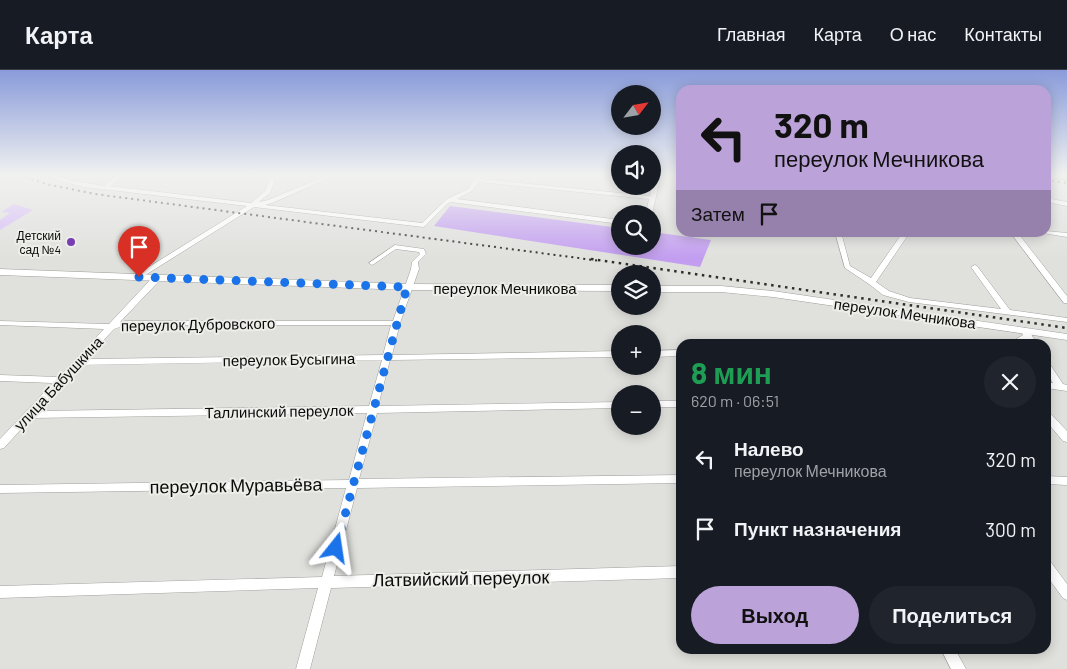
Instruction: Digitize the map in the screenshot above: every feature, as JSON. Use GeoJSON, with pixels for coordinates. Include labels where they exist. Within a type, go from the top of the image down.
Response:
{"type":"FeatureCollection","features":[{"type":"Feature","properties":{"kind":"street"},"geometry":{"type":"LineString","coordinates":[[226,203],[423,225],[446,203]]}},
{"type":"Feature","properties":{"kind":"street"},"geometry":{"type":"LineString","coordinates":[[139,277],[255,203]]}},
{"type":"Feature","properties":{"kind":"street"},"geometry":{"type":"LineString","coordinates":[[251,206],[265,203]]}},
{"type":"Feature","properties":{"kind":"street"},"geometry":{"type":"LineString","coordinates":[[472,203],[611,221]]}},
{"type":"Feature","properties":{"kind":"street"},"geometry":{"type":"LineString","coordinates":[[1051,233],[1067,235]]}},
{"type":"Feature","properties":{"kind":"street"},"geometry":{"type":"LineString","coordinates":[[839,237],[847,267],[886,292],[910,300],[1067,320]]}},
{"type":"Feature","properties":{"kind":"street"},"geometry":{"type":"LineString","coordinates":[[872,282],[904,237]]}},
{"type":"Feature","properties":{"kind":"street"},"geometry":{"type":"LineString","coordinates":[[1017,237],[1067,301]]}},
{"type":"Feature","properties":{"kind":"street"},"geometry":{"type":"LineString","coordinates":[[303,669],[396,323],[407,287],[415,269],[415,262],[423,254],[422,250],[395,247],[372,263]]}},
{"type":"Feature","properties":{"kind":"street"},"geometry":{"type":"LineString","coordinates":[[975,267],[1008,313]]}},
{"type":"Feature","properties":{"kind":"street","name":"переулок Мечникова"},"geometry":{"type":"LineString","coordinates":[[0,272],[407,287],[611,288]]}},
{"type":"Feature","properties":{"kind":"street","name":"улица Бабушкина"},"geometry":{"type":"LineString","coordinates":[[0,445],[157,278]]}},
{"type":"Feature","properties":{"kind":"street","name":"переулок Мечникова"},"geometry":{"type":"LineString","coordinates":[[661,289],[721,289],[766,293],[1029,337],[1067,337]]}},
{"type":"Feature","properties":{"kind":"street","name":"переулок Дубровского"},"geometry":{"type":"LineString","coordinates":[[0,323],[110,327],[126,323],[396,323]]}},
{"type":"Feature","properties":{"kind":"street","name":"переулок Бусыгина"},"geometry":{"type":"LineString","coordinates":[[78,362],[611,354]]}},
{"type":"Feature","properties":{"kind":"street"},"geometry":{"type":"LineString","coordinates":[[661,354],[676,354]]}},
{"type":"Feature","properties":{"kind":"street"},"geometry":{"type":"LineString","coordinates":[[1051,371],[1064,387]]}},
{"type":"Feature","properties":{"kind":"street"},"geometry":{"type":"LineString","coordinates":[[0,378],[62,380]]}},
{"type":"Feature","properties":{"kind":"street"},"geometry":{"type":"LineString","coordinates":[[1051,386],[1064,387]]}},
{"type":"Feature","properties":{"kind":"street"},"geometry":{"type":"LineString","coordinates":[[661,404],[676,404]]}},
{"type":"Feature","properties":{"kind":"street","name":"Таллинский переулок"},"geometry":{"type":"LineString","coordinates":[[29,415],[611,405]]}},
{"type":"Feature","properties":{"kind":"street"},"geometry":{"type":"LineString","coordinates":[[1051,420],[1067,438]]}},
{"type":"Feature","properties":{"kind":"street","name":"переулок Муравьёва"},"geometry":{"type":"LineString","coordinates":[[0,490],[676,479]]}},
{"type":"Feature","properties":{"kind":"street"},"geometry":{"type":"LineString","coordinates":[[1051,480],[1067,481]]}},
{"type":"Feature","properties":{"kind":"street","name":"Латвийский переулок"},"geometry":{"type":"LineString","coordinates":[[0,592],[676,572]]}},
{"type":"Feature","properties":{"kind":"street"},"geometry":{"type":"LineString","coordinates":[[1051,572],[1067,594]]}},
{"type":"Feature","properties":{"kind":"street"},"geometry":{"type":"LineString","coordinates":[[951,654],[959,669]]}},
{"type":"Feature","properties":{"kind":"shaded area"},"geometry":{"type":"Polygon","coordinates":[[[14,204],[33,210],[0,230],[0,220],[10,213],[1,212],[14,204]]]}},
{"type":"Feature","properties":{"kind":"shaded area"},"geometry":{"type":"Polygon","coordinates":[[[450,206],[611,227],[611,253],[434,226],[450,206]]]}},
{"type":"Feature","properties":{"kind":"shaded area"},"geometry":{"type":"Polygon","coordinates":[[[661,233],[676,235],[676,237],[711,240],[700,267],[622,255],[661,255],[661,233]]]}},
{"type":"Feature","properties":{"kind":"railway"},"geometry":{"type":"LineString","coordinates":[[163,203],[601,261]]}},
{"type":"Feature","properties":{"kind":"railway"},"geometry":{"type":"LineString","coordinates":[[591,259],[1067,328]]}},
{"type":"Feature","properties":{"kind":"place","name":"Детский сад №4"},"geometry":{"type":"Point","coordinates":[71,242]}},
{"type":"Feature","properties":{"kind":"route"},"geometry":{"type":"LineString","coordinates":[[139,277],[407,287],[336,548]]}}]}
